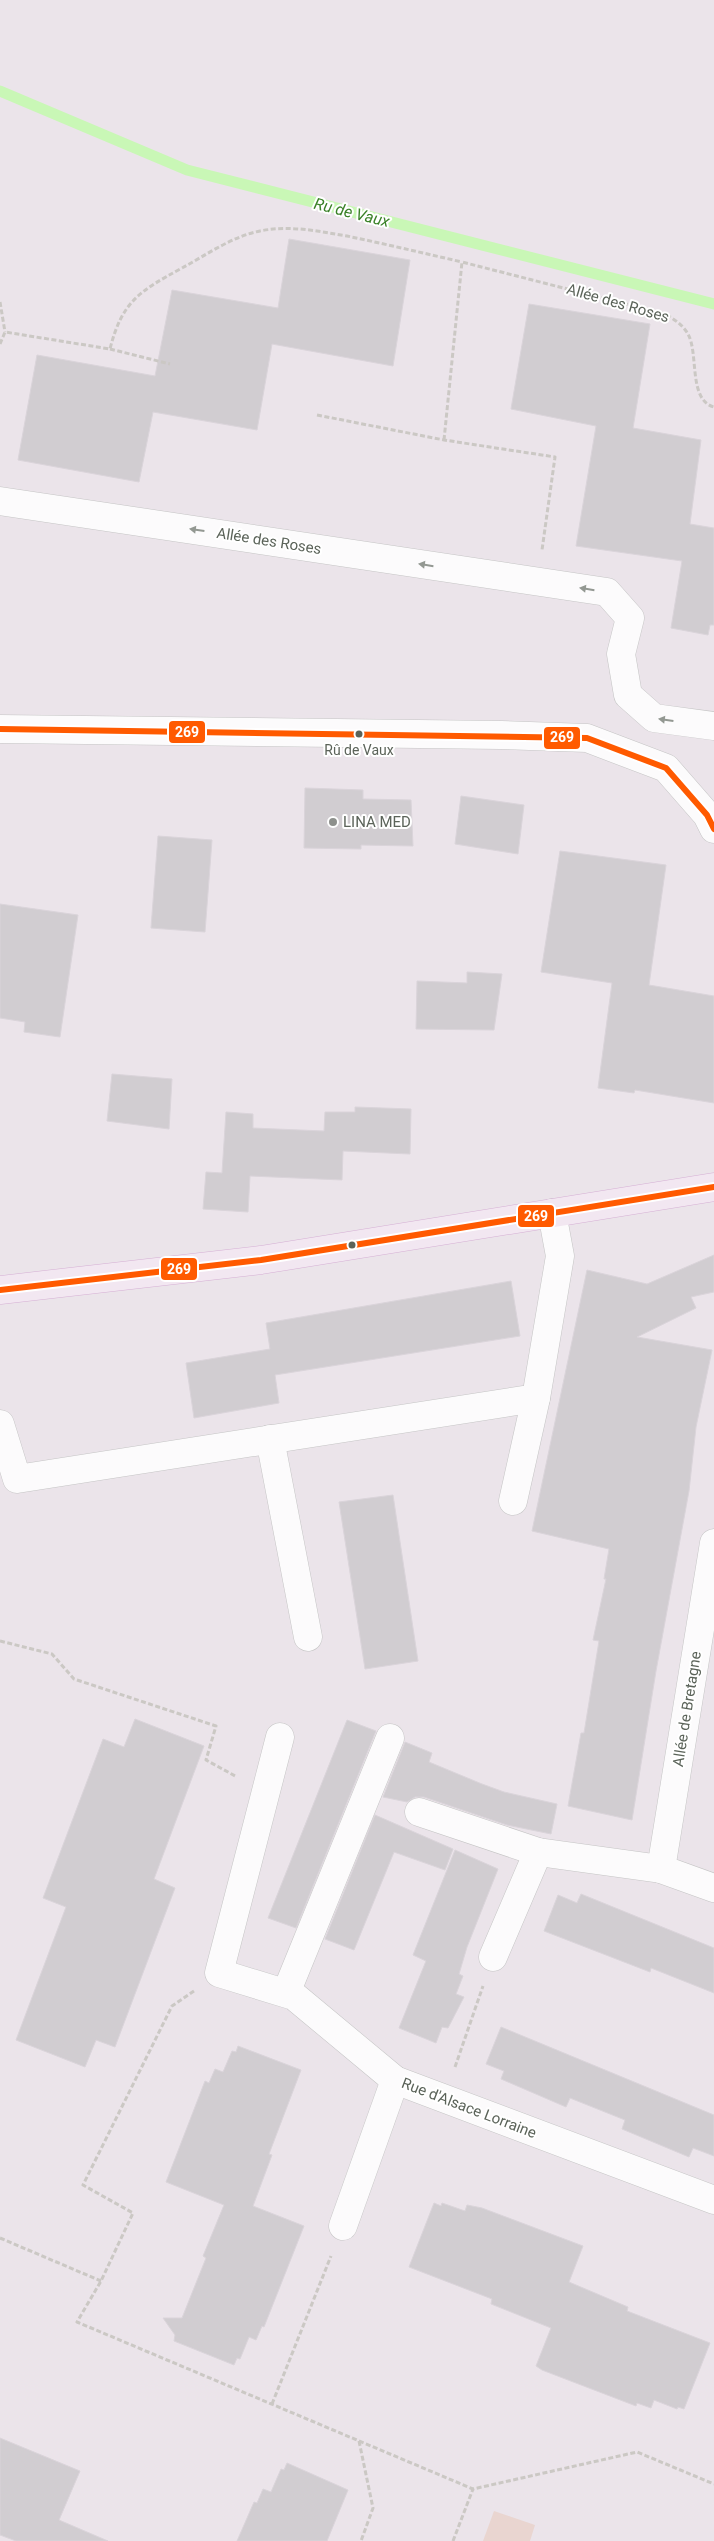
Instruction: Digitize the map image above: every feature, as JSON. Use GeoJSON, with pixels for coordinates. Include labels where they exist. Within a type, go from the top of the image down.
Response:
{"type":"FeatureCollection","features":[{"type":"Feature","properties":{"kind":"main road"},"geometry":{"type":"LineString","coordinates":[[0,1290],[261,1260],[714,1187]]}},
{"type":"Feature","properties":{"kind":"street","name":"Allée des Roses"},"geometry":{"type":"LineString","coordinates":[[0,501],[607,592],[630,618],[621,654],[628,695],[654,718],[714,726]]}},
{"type":"Feature","properties":{"kind":"street"},"geometry":{"type":"LineString","coordinates":[[0,729],[500,735],[587,738],[666,768],[707,815],[714,829]]}},
{"type":"Feature","properties":{"kind":"street"},"geometry":{"type":"LineString","coordinates":[[513,1501],[536,1398],[560,1256],[552,1213]]}},
{"type":"Feature","properties":{"kind":"street"},"geometry":{"type":"LineString","coordinates":[[0,1424],[17,1479],[536,1398]]}},
{"type":"Feature","properties":{"kind":"street"},"geometry":{"type":"LineString","coordinates":[[270,1440],[308,1636]]}},
{"type":"Feature","properties":{"kind":"street","name":"Allée de Bretagne"},"geometry":{"type":"LineString","coordinates":[[661,1869],[714,1548]]}},
{"type":"Feature","properties":{"kind":"street"},"geometry":{"type":"LineString","coordinates":[[219,1973],[280,1737]]}},
{"type":"Feature","properties":{"kind":"street"},"geometry":{"type":"LineString","coordinates":[[286,1993],[390,1738]]}},
{"type":"Feature","properties":{"kind":"street"},"geometry":{"type":"LineString","coordinates":[[419,1812],[538,1852],[661,1869],[714,1888]]}},
{"type":"Feature","properties":{"kind":"street"},"geometry":{"type":"LineString","coordinates":[[493,1957],[538,1852]]}},
{"type":"Feature","properties":{"kind":"street","name":"Rue d'Alsace Lorraine"},"geometry":{"type":"LineString","coordinates":[[219,1973],[294,1996],[395,2080],[714,2200]]}},
{"type":"Feature","properties":{"kind":"street"},"geometry":{"type":"LineString","coordinates":[[343,2226],[395,2080]]}},
{"type":"Feature","properties":{"kind":"path","name":"Allée des Roses"},"geometry":{"type":"LineString","coordinates":[[110,349],[116,324],[128,305],[148,287],[233,240],[259,231],[297,227],[390,244],[665,314],[677,321],[688,334],[694,352],[697,388],[700,397],[708,405],[714,407]]}},
{"type":"Feature","properties":{"kind":"path"},"geometry":{"type":"LineString","coordinates":[[444,440],[462,262]]}},
{"type":"Feature","properties":{"kind":"path"},"geometry":{"type":"LineString","coordinates":[[0,302],[5,332],[0,344]]}},
{"type":"Feature","properties":{"kind":"path"},"geometry":{"type":"LineString","coordinates":[[5,332],[110,349],[170,364]]}},
{"type":"Feature","properties":{"kind":"path"},"geometry":{"type":"LineString","coordinates":[[317,415],[444,440],[555,457],[538,581]]}},
{"type":"Feature","properties":{"kind":"path"},"geometry":{"type":"LineString","coordinates":[[0,1642],[52,1654],[74,1679],[216,1726],[206,1760],[266,1793]]}},
{"type":"Feature","properties":{"kind":"path"},"geometry":{"type":"LineString","coordinates":[[444,2099],[493,1957]]}},
{"type":"Feature","properties":{"kind":"path"},"geometry":{"type":"LineString","coordinates":[[219,1973],[172,2006],[83,2185],[133,2213],[101,2281],[77,2322],[473,2489],[637,2452],[714,2484]]}},
{"type":"Feature","properties":{"kind":"path"},"geometry":{"type":"LineString","coordinates":[[272,2404],[343,2226]]}},
{"type":"Feature","properties":{"kind":"path"},"geometry":{"type":"LineString","coordinates":[[0,2238],[101,2281]]}},
{"type":"Feature","properties":{"kind":"path"},"geometry":{"type":"LineString","coordinates":[[360,2441],[373,2508],[361,2541]]}},
{"type":"Feature","properties":{"kind":"path"},"geometry":{"type":"LineString","coordinates":[[453,2541],[473,2489]]}},
{"type":"Feature","properties":{"kind":"shaded area"},"geometry":{"type":"Polygon","coordinates":[[[494,2511],[535,2525],[530,2541],[483,2541],[494,2511]]]}},
{"type":"Feature","properties":{"kind":"building"},"geometry":{"type":"Polygon","coordinates":[[[289,239],[410,260],[393,366],[272,344],[257,430],[153,412],[139,482],[18,460],[37,355],[155,376],[172,290],[278,308],[289,239]]]}},
{"type":"Feature","properties":{"kind":"building"},"geometry":{"type":"Polygon","coordinates":[[[529,304],[650,324],[633,428],[701,440],[690,524],[714,528],[714,625],[710,625],[708,635],[671,628],[682,561],[576,546],[596,426],[511,409],[529,304]]]}},
{"type":"Feature","properties":{"kind":"building"},"geometry":{"type":"Polygon","coordinates":[[[305,788],[363,790],[363,799],[411,800],[413,846],[361,845],[361,849],[304,848],[305,788]]]}},
{"type":"Feature","properties":{"kind":"building"},"geometry":{"type":"Polygon","coordinates":[[[461,796],[524,805],[518,854],[455,844],[461,796]]]}},
{"type":"Feature","properties":{"kind":"building"},"geometry":{"type":"Polygon","coordinates":[[[158,836],[212,840],[205,932],[151,928],[158,836]]]}},
{"type":"Feature","properties":{"kind":"building"},"geometry":{"type":"Polygon","coordinates":[[[560,851],[666,865],[649,985],[714,996],[714,1103],[635,1090],[634,1093],[598,1088],[612,983],[541,972],[560,851]]]}},
{"type":"Feature","properties":{"kind":"building"},"geometry":{"type":"Polygon","coordinates":[[[0,904],[78,915],[60,1037],[24,1032],[25,1022],[0,1018],[0,904]]]}},
{"type":"Feature","properties":{"kind":"building"},"geometry":{"type":"Polygon","coordinates":[[[467,972],[502,974],[494,1030],[416,1029],[417,981],[467,983],[467,972]]]}},
{"type":"Feature","properties":{"kind":"building"},"geometry":{"type":"Polygon","coordinates":[[[112,1074],[172,1079],[169,1129],[107,1121],[112,1074]]]}},
{"type":"Feature","properties":{"kind":"building"},"geometry":{"type":"Polygon","coordinates":[[[355,1107],[411,1109],[410,1154],[343,1151],[342,1180],[250,1176],[248,1212],[203,1209],[206,1172],[222,1173],[226,1112],[253,1114],[253,1128],[324,1131],[325,1112],[355,1112],[355,1107]]]}},
{"type":"Feature","properties":{"kind":"building"},"geometry":{"type":"Polygon","coordinates":[[[714,1255],[714,1292],[691,1297],[696,1308],[637,1337],[712,1350],[696,1427],[689,1491],[656,1671],[632,1820],[568,1806],[581,1733],[584,1733],[599,1641],[593,1640],[606,1579],[604,1579],[609,1549],[532,1531],[587,1270],[647,1284],[714,1255]]]}},
{"type":"Feature","properties":{"kind":"building"},"geometry":{"type":"Polygon","coordinates":[[[511,1281],[520,1336],[275,1375],[279,1403],[194,1418],[186,1363],[270,1349],[266,1323],[511,1281]]]}},
{"type":"Feature","properties":{"kind":"building"},"geometry":{"type":"Polygon","coordinates":[[[393,1495],[418,1661],[365,1669],[339,1502],[393,1495]]]}},
{"type":"Feature","properties":{"kind":"building"},"geometry":{"type":"Polygon","coordinates":[[[135,1719],[204,1746],[154,1879],[175,1888],[115,2047],[96,2040],[85,2067],[16,2040],[66,1907],[43,1898],[103,1739],[124,1747],[135,1719]]]}},
{"type":"Feature","properties":{"kind":"building"},"geometry":{"type":"Polygon","coordinates":[[[347,1720],[376,1731],[296,1928],[268,1918],[347,1720]]]}},
{"type":"Feature","properties":{"kind":"building"},"geometry":{"type":"Polygon","coordinates":[[[405,1742],[432,1753],[429,1762],[482,1784],[504,1792],[557,1804],[551,1834],[507,1825],[424,1797],[415,1797],[407,1802],[383,1797],[405,1742]]]}},
{"type":"Feature","properties":{"kind":"building"},"geometry":{"type":"Polygon","coordinates":[[[375,1815],[453,1849],[445,1870],[394,1852],[354,1950],[325,1939],[375,1815]]]}},
{"type":"Feature","properties":{"kind":"building"},"geometry":{"type":"Polygon","coordinates":[[[455,1850],[498,1869],[467,1947],[459,1974],[463,1976],[456,1994],[464,1997],[448,2028],[442,2027],[436,2043],[399,2028],[426,1961],[413,1955],[455,1850]]]}},
{"type":"Feature","properties":{"kind":"building"},"geometry":{"type":"Polygon","coordinates":[[[581,1894],[714,1948],[714,1993],[651,1968],[650,1972],[544,1931],[558,1895],[577,1903],[581,1894]]]}},
{"type":"Feature","properties":{"kind":"building"},"geometry":{"type":"Polygon","coordinates":[[[501,2027],[714,2115],[714,2156],[693,2148],[689,2157],[622,2129],[625,2120],[570,2098],[566,2107],[501,2079],[504,2071],[486,2064],[501,2027]]]}},
{"type":"Feature","properties":{"kind":"building"},"geometry":{"type":"Polygon","coordinates":[[[238,2046],[301,2070],[269,2154],[272,2155],[253,2206],[304,2226],[264,2327],[262,2326],[256,2340],[249,2337],[240,2359],[237,2358],[234,2365],[174,2341],[175,2335],[163,2318],[182,2318],[206,2258],[203,2256],[224,2205],[166,2182],[205,2081],[209,2083],[215,2069],[223,2072],[232,2051],[236,2052],[238,2046]]]}},
{"type":"Feature","properties":{"kind":"building"},"geometry":{"type":"Polygon","coordinates":[[[434,2203],[441,2206],[442,2203],[465,2211],[467,2205],[482,2208],[583,2246],[569,2282],[628,2307],[627,2311],[710,2343],[684,2409],[678,2407],[677,2409],[654,2400],[651,2408],[637,2403],[636,2406],[542,2370],[536,2366],[551,2328],[491,2304],[492,2299],[409,2267],[434,2203]]]}},
{"type":"Feature","properties":{"kind":"building"},"geometry":{"type":"Polygon","coordinates":[[[0,2438],[80,2471],[59,2520],[108,2541],[16,2541],[0,2535],[0,2438]]]}},
{"type":"Feature","properties":{"kind":"building"},"geometry":{"type":"Polygon","coordinates":[[[287,2463],[348,2490],[327,2541],[237,2541],[254,2502],[257,2503],[263,2489],[271,2492],[281,2469],[284,2470],[287,2463]]]}},
{"type":"Feature","properties":{"kind":"waterway","name":"Ru de Vaux"},"geometry":{"type":"LineString","coordinates":[[0,91],[187,170],[714,304]]}},
{"type":"Feature","properties":{"kind":"transit line","name":"269"},"geometry":{"type":"LineString","coordinates":[[0,729],[587,738],[666,768],[707,815],[714,829]]}},
{"type":"Feature","properties":{"kind":"transit line","name":"269"},"geometry":{"type":"LineString","coordinates":[[0,1290],[261,1260],[714,1187]]}},
{"type":"Feature","properties":{"kind":"place","name":"Rû de Vaux"},"geometry":{"type":"Point","coordinates":[359,734]}},
{"type":"Feature","properties":{"kind":"place","name":"LINA MED"},"geometry":{"type":"Point","coordinates":[333,822]}}]}
